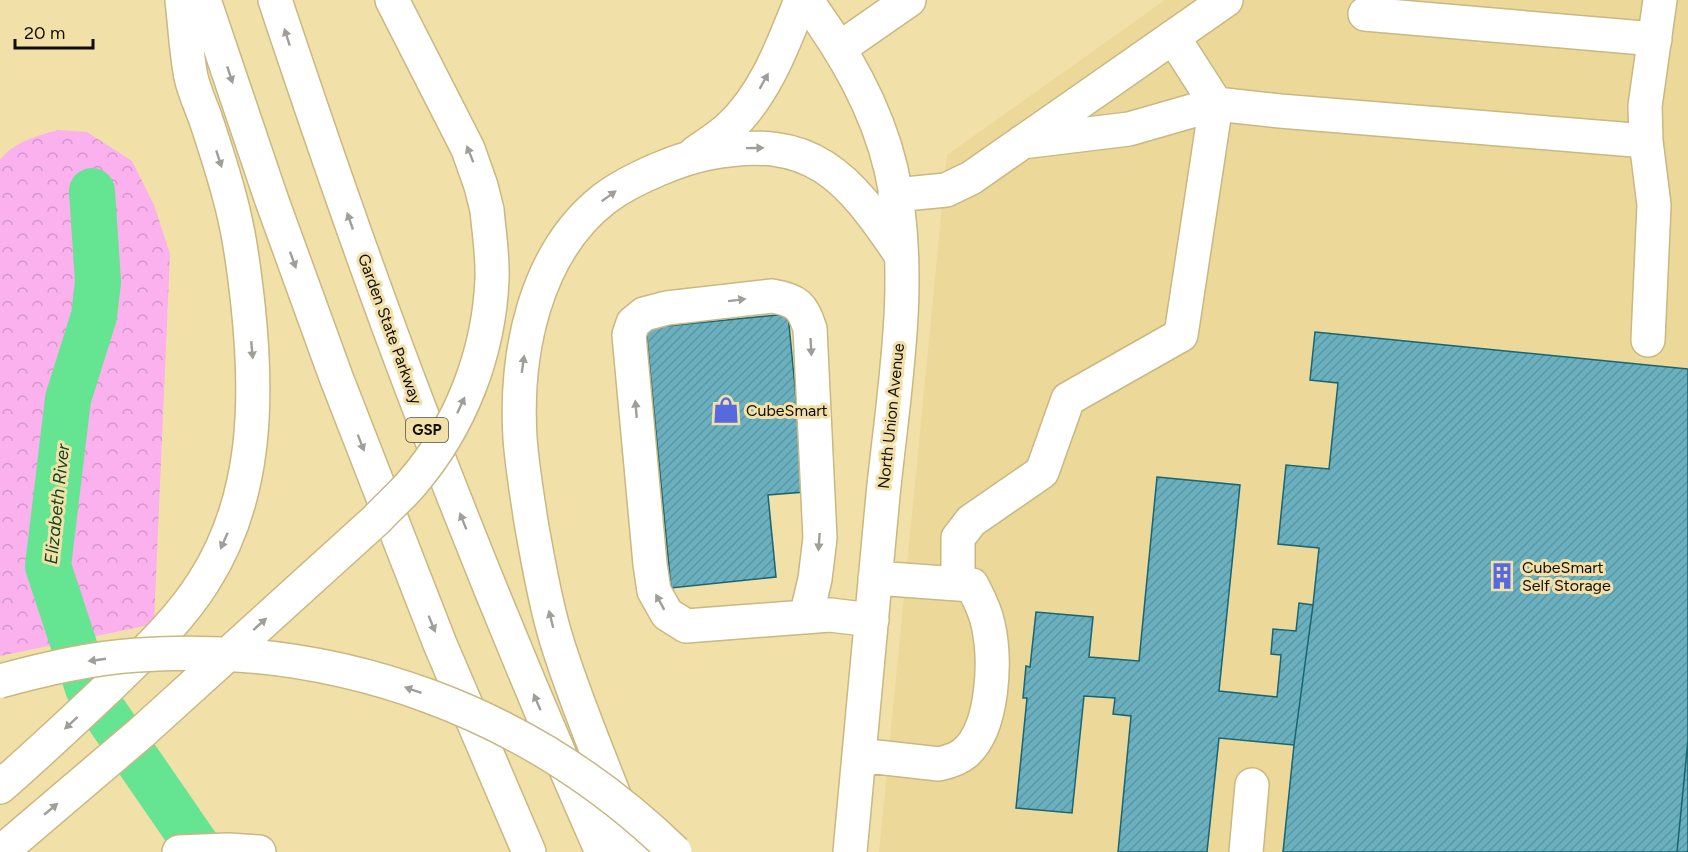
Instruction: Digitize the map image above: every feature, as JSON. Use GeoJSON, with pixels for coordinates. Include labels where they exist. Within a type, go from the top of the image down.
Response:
{"type":"FeatureCollection","features":[{"type":"Feature","properties":{"kind":"main road"},"geometry":{"type":"LineString","coordinates":[[5,782],[58,736],[159,639],[180,614],[215,563],[232,524],[246,469],[253,406],[252,353],[245,281],[236,222],[221,165],[192,77],[182,0]]}},
{"type":"Feature","properties":{"kind":"main road"},"geometry":{"type":"LineString","coordinates":[[204,0],[271,198],[336,377],[440,644],[529,852]]}},
{"type":"Feature","properties":{"kind":"main road","name":"Garden State Parkway"},"geometry":{"type":"LineString","coordinates":[[275,0],[359,246],[426,427],[495,601],[602,852]]}},
{"type":"Feature","properties":{"kind":"main road"},"geometry":{"type":"LineString","coordinates":[[3,849],[150,725],[376,519],[426,466],[440,446],[461,406],[478,362],[488,318],[492,276],[487,210],[468,149],[392,0]]}},
{"type":"Feature","properties":{"kind":"main road"},"geometry":{"type":"LineString","coordinates":[[635,852],[567,673],[548,609],[526,495],[520,438],[520,394],[525,348],[535,304],[561,247],[587,215],[604,200],[639,178],[696,153],[728,129],[753,101],[778,55],[801,0]]}},
{"type":"Feature","properties":{"kind":"main road","name":"North Union Avenue"},"geometry":{"type":"LineString","coordinates":[[806,0],[840,48],[876,122],[887,154],[895,195],[902,255],[898,346],[850,852]]}},
{"type":"Feature","properties":{"kind":"main road"},"geometry":{"type":"LineString","coordinates":[[840,48],[909,0]]}},
{"type":"Feature","properties":{"kind":"main road"},"geometry":{"type":"LineString","coordinates":[[895,195],[933,193],[971,178],[1226,0]]}},
{"type":"Feature","properties":{"kind":"main road"},"geometry":{"type":"LineString","coordinates":[[1648,340],[1654,205],[1646,141],[1645,106],[1660,0]]}},
{"type":"Feature","properties":{"kind":"main road"},"geometry":{"type":"LineString","coordinates":[[1365,14],[1655,39]]}},
{"type":"Feature","properties":{"kind":"main road"},"geometry":{"type":"LineString","coordinates":[[958,584],[958,538],[971,521],[1042,472],[1068,399],[1181,335],[1216,104],[1173,37]]}},
{"type":"Feature","properties":{"kind":"main road"},"geometry":{"type":"LineString","coordinates":[[1022,142],[1129,129],[1216,104],[1646,141]]}},
{"type":"Feature","properties":{"kind":"main road"},"geometry":{"type":"LineString","coordinates":[[677,162],[718,151],[756,147],[789,151],[805,157],[847,185],[870,210],[902,255]]}},
{"type":"Feature","properties":{"kind":"main road"},"geometry":{"type":"LineString","coordinates":[[806,617],[815,579],[820,538],[810,329],[804,311],[787,298],[772,296],[667,308],[644,314],[633,324],[629,335],[650,564],[654,591],[667,614],[686,626],[708,625],[806,617],[830,615],[872,620]]}},
{"type":"Feature","properties":{"kind":"main road"},"geometry":{"type":"LineString","coordinates":[[859,755],[939,764],[964,754],[975,741],[985,719],[993,665],[988,623],[972,585],[875,578]]}},
{"type":"Feature","properties":{"kind":"main road"},"geometry":{"type":"LineString","coordinates":[[0,681],[69,664],[137,655],[177,653],[279,659],[385,681],[476,715],[556,758],[598,786],[675,852]]}},
{"type":"Feature","properties":{"kind":"main road"},"geometry":{"type":"LineString","coordinates":[[1246,852],[1252,785]]}},
{"type":"Feature","properties":{"kind":"main road"},"geometry":{"type":"LineString","coordinates":[[179,852],[219,850],[259,852]]}},
{"type":"Feature","properties":{"kind":"shaded area"},"geometry":{"type":"Polygon","coordinates":[[[1165,0],[1688,0],[1688,852],[879,852],[947,155],[1165,0]]]}},
{"type":"Feature","properties":{"kind":"green space"},"geometry":{"type":"Polygon","coordinates":[[[58,130],[87,132],[132,161],[154,205],[170,254],[154,624],[0,656],[0,160],[19,144],[58,130]]]}},
{"type":"Feature","properties":{"kind":"building","name":"CubeSmart"},"geometry":{"type":"Polygon","coordinates":[[[788,314],[805,492],[768,495],[776,577],[671,588],[646,328],[788,314]]]}},
{"type":"Feature","properties":{"kind":"building","name":"CubeSmart Self Storage"},"geometry":{"type":"Polygon","coordinates":[[[1315,332],[1688,369],[1688,740],[1677,852],[1283,852],[1319,548],[1278,544],[1286,465],[1329,469],[1338,383],[1310,380],[1315,332]]]}},
{"type":"Feature","properties":{"kind":"building"},"geometry":{"type":"Polygon","coordinates":[[[1157,477],[1240,485],[1219,691],[1277,697],[1281,655],[1271,654],[1273,629],[1296,631],[1299,603],[1313,605],[1294,745],[1219,738],[1207,852],[1118,852],[1131,716],[1113,714],[1115,698],[1084,696],[1072,813],[1016,808],[1027,698],[1023,698],[1026,666],[1030,667],[1036,612],[1093,617],[1089,657],[1139,661],[1157,477]]]}},
{"type":"Feature","properties":{"kind":"building"},"geometry":{"type":"Polygon","coordinates":[[[1688,740],[1688,852],[1677,852],[1688,740]]]}},
{"type":"Feature","properties":{"kind":"waterway","name":"Elizabeth River"},"geometry":{"type":"LineString","coordinates":[[92,191],[98,282],[94,316],[68,399],[48,566],[88,688],[201,852]]}},
{"type":"Feature","properties":{"kind":"place","name":"CubeSmart"},"geometry":{"type":"Point","coordinates":[726,410]}},
{"type":"Feature","properties":{"kind":"place","name":"CubeSmart Self Storage"},"geometry":{"type":"Point","coordinates":[1502,576]}}]}
